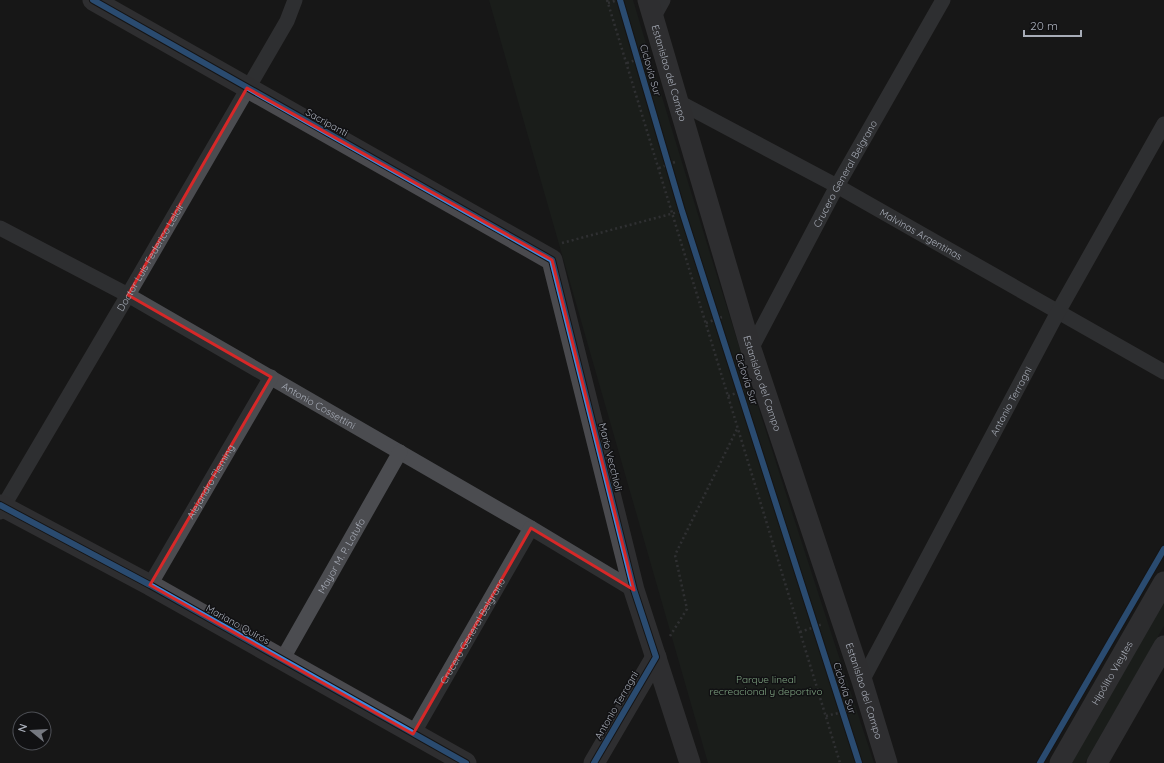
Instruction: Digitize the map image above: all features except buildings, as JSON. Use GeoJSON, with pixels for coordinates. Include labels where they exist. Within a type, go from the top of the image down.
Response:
{"type":"FeatureCollection","features":[{"type":"Feature","properties":{"kind":"street","name":"Sacripanti"},"geometry":{"type":"LineString","coordinates":[[93,0],[247,88],[553,252]]}},
{"type":"Feature","properties":{"kind":"street","name":"Doctor Luis Federico Leloir"},"geometry":{"type":"LineString","coordinates":[[1,508],[128,296],[287,21],[295,0]]}},
{"type":"Feature","properties":{"kind":"street","name":"Crucero General Belgrano"},"geometry":{"type":"LineString","coordinates":[[751,349],[837,186],[943,0]]}},
{"type":"Feature","properties":{"kind":"street","name":"Estanislao del Campo"},"geometry":{"type":"LineString","coordinates":[[654,6],[676,101],[751,349],[888,763]]}},
{"type":"Feature","properties":{"kind":"street","name":"Malvinas Argentinas"},"geometry":{"type":"LineString","coordinates":[[676,101],[837,186],[1164,372]]}},
{"type":"Feature","properties":{"kind":"street","name":"Antonio Terragni"},"geometry":{"type":"LineString","coordinates":[[862,681],[1058,312],[1164,124]]}},
{"type":"Feature","properties":{"kind":"street","name":"Antonio Cossettini"},"geometry":{"type":"LineString","coordinates":[[0,228],[128,296],[270,377],[532,528],[634,590]]}},
{"type":"Feature","properties":{"kind":"street","name":"Mario Vecchioli"},"geometry":{"type":"LineString","coordinates":[[553,252],[634,590],[690,763]]}},
{"type":"Feature","properties":{"kind":"street","name":"Alejandro Fleming"},"geometry":{"type":"LineString","coordinates":[[150,585],[270,377]]}},
{"type":"Feature","properties":{"kind":"street","name":"Mayor M. P. Lotufo"},"geometry":{"type":"LineString","coordinates":[[282,660],[400,452]]}},
{"type":"Feature","properties":{"kind":"street","name":"Mariano Quirós"},"geometry":{"type":"LineString","coordinates":[[1,508],[150,585],[466,763]]}},
{"type":"Feature","properties":{"kind":"street","name":"Crucero General Belgrano"},"geometry":{"type":"LineString","coordinates":[[413,734],[532,528]]}},
{"type":"Feature","properties":{"kind":"street","name":"Hipólito Vieytes"},"geometry":{"type":"LineString","coordinates":[[1060,763],[1164,582]]}},
{"type":"Feature","properties":{"kind":"street"},"geometry":{"type":"LineString","coordinates":[[1097,763],[1164,646]]}},
{"type":"Feature","properties":{"kind":"street","name":"Antonio Terragni"},"geometry":{"type":"LineString","coordinates":[[594,763],[656,657]]}},
{"type":"Feature","properties":{"kind":"path"},"geometry":{"type":"LineString","coordinates":[[622,7],[619,0],[608,2],[840,763]]}},
{"type":"Feature","properties":{"kind":"path"},"geometry":{"type":"LineString","coordinates":[[666,157],[671,171]]}},
{"type":"Feature","properties":{"kind":"path"},"geometry":{"type":"LineString","coordinates":[[553,252],[672,213],[682,207],[685,218]]}},
{"type":"Feature","properties":{"kind":"path"},"geometry":{"type":"LineString","coordinates":[[715,312],[719,326]]}},
{"type":"Feature","properties":{"kind":"path"},"geometry":{"type":"LineString","coordinates":[[656,657],[687,609],[675,555],[738,427]]}},
{"type":"Feature","properties":{"kind":"path"},"geometry":{"type":"LineString","coordinates":[[813,619],[818,634]]}},
{"type":"Feature","properties":{"kind":"path"},"geometry":{"type":"LineString","coordinates":[[826,716],[870,705]]}},
{"type":"Feature","properties":{"kind":"highlighted area"},"geometry":{"type":"Polygon","coordinates":[[[247,88],[552,260],[634,590],[531,528],[413,734],[150,585],[271,377],[128,295],[247,88]]]}},
{"type":"Feature","properties":{"kind":"green space","name":"Parque lineal recreacional y deportivo"},"geometry":{"type":"Polygon","coordinates":[[[489,0],[633,0],[750,383],[874,763],[708,763],[489,0]]]}},
{"type":"Feature","properties":{"kind":"green space"},"geometry":{"type":"Polygon","coordinates":[[[1164,601],[1164,626],[1085,763],[1071,763],[1164,601]]]}},
{"type":"Feature","properties":{"kind":"cycle path"},"geometry":{"type":"LineString","coordinates":[[93,0],[552,260],[634,590],[656,657],[594,763]]}},
{"type":"Feature","properties":{"kind":"cycle path","name":"Ciclovía Sur"},"geometry":{"type":"LineString","coordinates":[[620,0],[682,211],[859,763]]}},
{"type":"Feature","properties":{"kind":"cycle path"},"geometry":{"type":"LineString","coordinates":[[0,505],[150,585],[466,763]]}},
{"type":"Feature","properties":{"kind":"cycle path"},"geometry":{"type":"LineString","coordinates":[[1040,763],[1164,549]]}}]}
